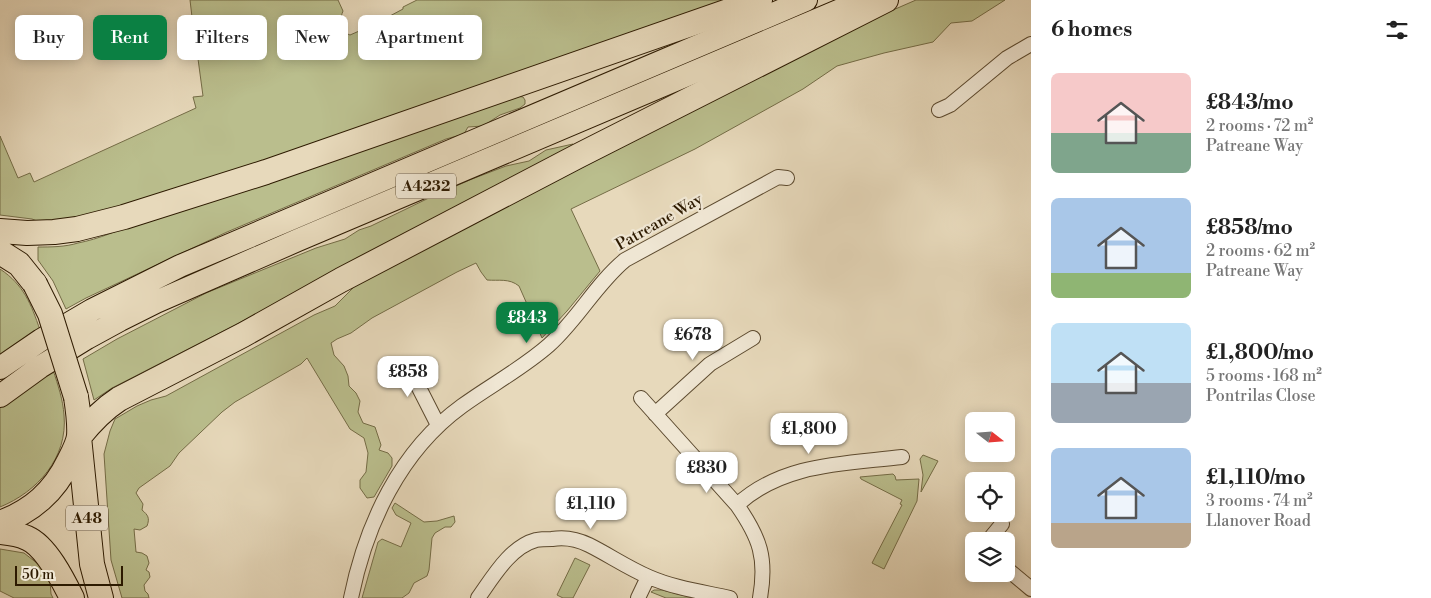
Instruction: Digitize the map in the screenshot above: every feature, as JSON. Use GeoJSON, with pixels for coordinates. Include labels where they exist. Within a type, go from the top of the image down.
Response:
{"type":"FeatureCollection","features":[{"type":"Feature","properties":{"kind":"highway"},"geometry":{"type":"LineString","coordinates":[[79,438],[79,417],[76,397],[50,314],[35,284],[19,264],[3,235],[77,230],[192,196],[275,169],[760,0]]}},
{"type":"Feature","properties":{"kind":"highway"},"geometry":{"type":"LineString","coordinates":[[0,523],[30,508],[52,488],[62,476],[79,438],[90,422],[119,399],[561,165],[886,0]]}},
{"type":"Feature","properties":{"kind":"highway","name":"A48"},"geometry":{"type":"LineString","coordinates":[[79,438],[92,564],[101,598]]}},
{"type":"Feature","properties":{"kind":"highway"},"geometry":{"type":"LineString","coordinates":[[0,532],[24,537],[38,545],[57,571],[72,598]]}},
{"type":"Feature","properties":{"kind":"main road","name":"A4232"},"geometry":{"type":"LineString","coordinates":[[0,368],[41,340],[92,310],[180,266],[806,0]]}},
{"type":"Feature","properties":{"kind":"main road","name":"A4232"},"geometry":{"type":"LineString","coordinates":[[0,396],[40,367],[87,338],[156,302],[316,232],[864,0]]}},
{"type":"Feature","properties":{"kind":"street"},"geometry":{"type":"LineString","coordinates":[[939,110],[950,105],[1007,58],[1031,44]]}},
{"type":"Feature","properties":{"kind":"street","name":"Patreane Way"},"geometry":{"type":"LineString","coordinates":[[351,598],[360,562],[385,498],[406,462],[438,425],[463,405],[543,350],[566,328],[610,274],[625,260],[778,177],[787,178]]}},
{"type":"Feature","properties":{"kind":"street"},"geometry":{"type":"LineString","coordinates":[[656,414],[710,364],[753,338]]}},
{"type":"Feature","properties":{"kind":"street"},"geometry":{"type":"LineString","coordinates":[[413,366],[412,374],[438,425]]}},
{"type":"Feature","properties":{"kind":"street"},"geometry":{"type":"LineString","coordinates":[[641,398],[737,505],[754,532],[760,548],[763,566],[760,598]]}},
{"type":"Feature","properties":{"kind":"street"},"geometry":{"type":"LineString","coordinates":[[737,505],[758,489],[787,475],[828,466],[902,457]]}},
{"type":"Feature","properties":{"kind":"street"},"geometry":{"type":"LineString","coordinates":[[995,532],[1002,524]]}},
{"type":"Feature","properties":{"kind":"street"},"geometry":{"type":"LineString","coordinates":[[478,598],[494,574],[521,547],[536,540],[555,538],[588,544],[648,577],[730,598]]}},
{"type":"Feature","properties":{"kind":"street"},"geometry":{"type":"LineString","coordinates":[[1015,576],[1031,589]]}},
{"type":"Feature","properties":{"kind":"street"},"geometry":{"type":"LineString","coordinates":[[638,598],[648,577]]}},
{"type":"Feature","properties":{"kind":"green space"},"geometry":{"type":"Polygon","coordinates":[[[190,0],[338,0],[343,11],[341,15],[277,15],[277,60],[348,60],[348,34],[358,32],[358,60],[482,60],[482,15],[392,15],[417,0],[730,0],[357,132],[102,215],[38,225],[37,221],[32,219],[0,215],[0,136],[18,178],[30,173],[34,182],[196,108],[193,97],[203,96],[198,60],[267,60],[267,15],[192,15],[190,0]]]}},
{"type":"Feature","properties":{"kind":"green space"},"geometry":{"type":"Polygon","coordinates":[[[916,0],[1005,0],[972,21],[951,23],[933,42],[837,66],[803,89],[695,149],[571,209],[600,271],[542,338],[519,286],[508,281],[487,280],[476,263],[372,318],[351,333],[331,343],[334,355],[344,366],[349,386],[356,393],[360,401],[358,412],[363,423],[375,427],[381,445],[379,450],[388,453],[392,458],[392,466],[374,497],[367,498],[360,488],[360,480],[366,472],[368,453],[364,438],[350,429],[307,358],[301,364],[235,402],[179,453],[170,466],[139,488],[136,493],[143,504],[142,510],[148,519],[147,526],[140,530],[134,529],[136,552],[147,556],[149,563],[146,570],[149,572],[150,577],[144,585],[149,598],[122,598],[111,560],[104,454],[115,419],[137,406],[166,396],[314,315],[335,306],[355,286],[375,273],[877,17],[916,0]]]}},
{"type":"Feature","properties":{"kind":"green space"},"geometry":{"type":"Polygon","coordinates":[[[516,96],[523,97],[525,104],[520,108],[500,115],[483,126],[468,127],[464,134],[446,139],[227,232],[66,309],[53,281],[38,260],[38,247],[63,246],[94,239],[139,222],[516,96]]]}},
{"type":"Feature","properties":{"kind":"green space"},"geometry":{"type":"Polygon","coordinates":[[[573,144],[574,148],[112,388],[94,400],[83,359],[117,339],[206,293],[316,248],[345,239],[359,230],[472,179],[506,166],[529,161],[546,150],[573,144]]]}},
{"type":"Feature","properties":{"kind":"green space"},"geometry":{"type":"Polygon","coordinates":[[[0,269],[21,288],[40,330],[0,359],[0,269]]]}},
{"type":"Feature","properties":{"kind":"green space"},"geometry":{"type":"Polygon","coordinates":[[[53,370],[60,392],[64,415],[64,431],[61,445],[55,459],[38,483],[14,501],[0,507],[0,406],[53,370]]]}},
{"type":"Feature","properties":{"kind":"green space"},"geometry":{"type":"Polygon","coordinates":[[[923,455],[938,461],[921,492],[923,475],[920,459],[923,455]]]}},
{"type":"Feature","properties":{"kind":"green space"},"geometry":{"type":"Polygon","coordinates":[[[893,474],[896,480],[919,479],[917,501],[884,569],[872,563],[902,505],[900,504],[902,500],[860,477],[893,474]]]}},
{"type":"Feature","properties":{"kind":"green space"},"geometry":{"type":"Polygon","coordinates":[[[395,503],[424,522],[437,521],[454,516],[455,522],[451,527],[445,527],[435,533],[432,538],[427,576],[414,583],[409,593],[402,598],[362,598],[378,542],[382,539],[401,547],[411,523],[396,515],[392,508],[395,503]]]}},
{"type":"Feature","properties":{"kind":"green space"},"geometry":{"type":"Polygon","coordinates":[[[0,549],[24,553],[42,567],[50,581],[53,598],[14,598],[0,591],[0,549]]]}},
{"type":"Feature","properties":{"kind":"green space"},"geometry":{"type":"Polygon","coordinates":[[[575,558],[590,565],[573,598],[563,598],[557,595],[575,558]]]}},
{"type":"Feature","properties":{"kind":"green space"},"geometry":{"type":"Polygon","coordinates":[[[662,590],[694,598],[666,598],[651,592],[662,590]]]}}]}
